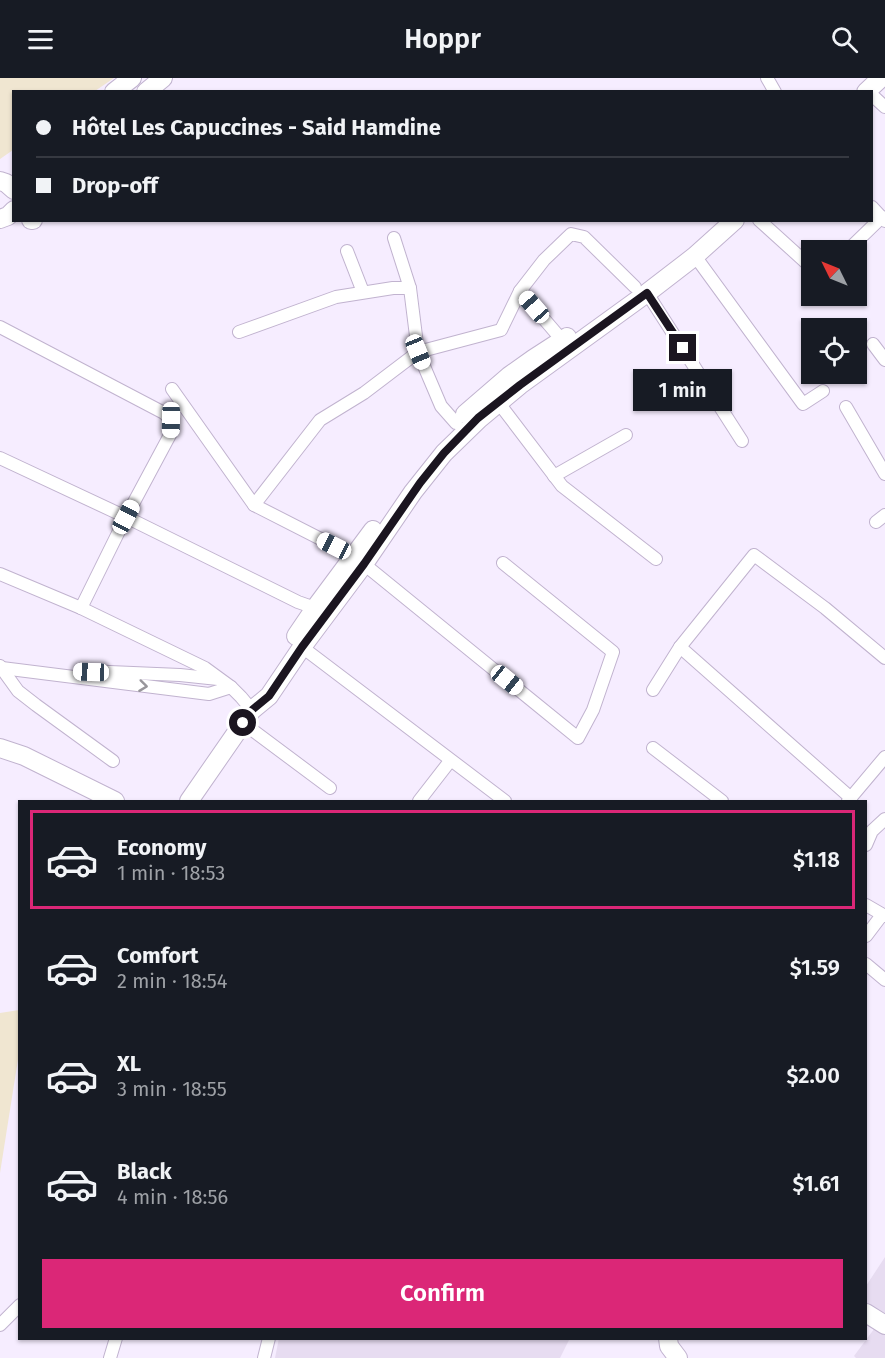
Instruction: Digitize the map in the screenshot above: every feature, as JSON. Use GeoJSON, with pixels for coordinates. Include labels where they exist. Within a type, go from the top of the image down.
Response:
{"type":"FeatureCollection","features":[{"type":"Feature","properties":{"kind":"street"},"geometry":{"type":"LineString","coordinates":[[117,90],[132,78]]}},
{"type":"Feature","properties":{"kind":"street"},"geometry":{"type":"LineString","coordinates":[[148,90],[163,78]]}},
{"type":"Feature","properties":{"kind":"street"},"geometry":{"type":"LineString","coordinates":[[859,240],[883,219]]}},
{"type":"Feature","properties":{"kind":"street"},"geometry":{"type":"LineString","coordinates":[[247,717],[269,696],[417,469],[456,423],[494,397],[520,385],[641,290],[720,222]]}},
{"type":"Feature","properties":{"kind":"street"},"geometry":{"type":"LineString","coordinates":[[190,800],[247,717],[259,689],[315,608],[359,560],[444,453],[478,418],[494,397],[533,359],[695,255],[733,222]]}},
{"type":"Feature","properties":{"kind":"street"},"geometry":{"type":"LineString","coordinates":[[761,222],[801,258]]}},
{"type":"Feature","properties":{"kind":"street"},"geometry":{"type":"LineString","coordinates":[[254,506],[320,420],[364,393],[418,352],[501,330],[520,291],[544,260],[571,234],[584,237],[641,290],[742,441]]}},
{"type":"Feature","properties":{"kind":"street"},"geometry":{"type":"LineString","coordinates":[[394,238],[410,288],[418,352],[441,406],[456,423]]}},
{"type":"Feature","properties":{"kind":"street"},"geometry":{"type":"LineString","coordinates":[[347,251],[363,292]]}},
{"type":"Feature","properties":{"kind":"street"},"geometry":{"type":"LineString","coordinates":[[695,255],[802,404],[823,391]]}},
{"type":"Feature","properties":{"kind":"street"},"geometry":{"type":"LineString","coordinates":[[239,332],[336,297],[393,288],[410,288]]}},
{"type":"Feature","properties":{"kind":"street"},"geometry":{"type":"LineString","coordinates":[[520,291],[562,340]]}},
{"type":"Feature","properties":{"kind":"street"},"geometry":{"type":"LineString","coordinates":[[0,327],[164,413],[171,420],[171,433],[81,608]]}},
{"type":"Feature","properties":{"kind":"street"},"geometry":{"type":"LineString","coordinates":[[873,344],[885,360]]}},
{"type":"Feature","properties":{"kind":"street"},"geometry":{"type":"LineString","coordinates":[[172,389],[254,506],[359,560],[578,738],[593,710],[613,652],[503,563]]}},
{"type":"Feature","properties":{"kind":"street"},"geometry":{"type":"LineString","coordinates":[[494,397],[554,476],[571,494],[656,559]]}},
{"type":"Feature","properties":{"kind":"street"},"geometry":{"type":"LineString","coordinates":[[846,407],[885,474]]}},
{"type":"Feature","properties":{"kind":"street"},"geometry":{"type":"LineString","coordinates":[[554,476],[626,435]]}},
{"type":"Feature","properties":{"kind":"street"},"geometry":{"type":"LineString","coordinates":[[0,458],[298,602],[315,608]]}},
{"type":"Feature","properties":{"kind":"street"},"geometry":{"type":"LineString","coordinates":[[653,690],[680,647],[754,555],[825,608],[885,658]]}},
{"type":"Feature","properties":{"kind":"street"},"geometry":{"type":"LineString","coordinates":[[0,574],[81,608],[205,668],[227,683],[241,697],[247,717],[330,788]]}},
{"type":"Feature","properties":{"kind":"street"},"geometry":{"type":"LineString","coordinates":[[302,647],[504,800]]}},
{"type":"Feature","properties":{"kind":"street"},"geometry":{"type":"LineString","coordinates":[[680,647],[850,800],[885,757]]}},
{"type":"Feature","properties":{"kind":"street"},"geometry":{"type":"LineString","coordinates":[[1,667],[180,675],[227,683]]}},
{"type":"Feature","properties":{"kind":"street"},"geometry":{"type":"LineString","coordinates":[[1,667],[18,691],[113,760]]}},
{"type":"Feature","properties":{"kind":"street"},"geometry":{"type":"LineString","coordinates":[[0,748],[24,756],[113,800]]}},
{"type":"Feature","properties":{"kind":"street"},"geometry":{"type":"LineString","coordinates":[[653,748],[721,800]]}},
{"type":"Feature","properties":{"kind":"street"},"geometry":{"type":"LineString","coordinates":[[420,800],[450,761]]}},
{"type":"Feature","properties":{"kind":"street"},"geometry":{"type":"LineString","coordinates":[[867,842],[872,831],[885,819]]}},
{"type":"Feature","properties":{"kind":"street"},"geometry":{"type":"LineString","coordinates":[[867,906],[883,915],[867,935]]}},
{"type":"Feature","properties":{"kind":"street"},"geometry":{"type":"LineString","coordinates":[[867,965],[885,980]]}},
{"type":"Feature","properties":{"kind":"street"},"geometry":{"type":"LineString","coordinates":[[0,1325],[18,1307]]}},
{"type":"Feature","properties":{"kind":"street"},"geometry":{"type":"LineString","coordinates":[[867,1314],[885,1325]]}},
{"type":"Feature","properties":{"kind":"street"},"geometry":{"type":"LineString","coordinates":[[110,1358],[115,1340]]}},
{"type":"Feature","properties":{"kind":"street"},"geometry":{"type":"LineString","coordinates":[[264,1358],[268,1340]]}},
{"type":"Feature","properties":{"kind":"street"},"geometry":{"type":"LineString","coordinates":[[668,1340],[669,1346],[678,1358]]}},
{"type":"Feature","properties":{"kind":"shaded area"},"geometry":{"type":"Polygon","coordinates":[[[0,78],[114,78],[96,90],[12,90],[12,151],[0,159],[0,78]]]}},
{"type":"Feature","properties":{"kind":"shaded area"},"geometry":{"type":"Polygon","coordinates":[[[18,1010],[18,1059],[0,1173],[0,1013],[18,1010]]]}},
{"type":"Feature","properties":{"kind":"shaded area"},"geometry":{"type":"Polygon","coordinates":[[[885,1257],[885,1358],[856,1358],[854,1356],[883,1317],[867,1306],[867,1284],[885,1257]]]}},
{"type":"Feature","properties":{"kind":"shaded area"},"geometry":{"type":"Polygon","coordinates":[[[279,1340],[569,1340],[560,1358],[275,1358],[279,1340]]]}},
{"type":"Feature","properties":{"kind":"route"},"geometry":{"type":"LineString","coordinates":[[243,723],[252,710],[269,696],[413,492],[444,453],[478,418],[647,293],[683,348]]}}]}
